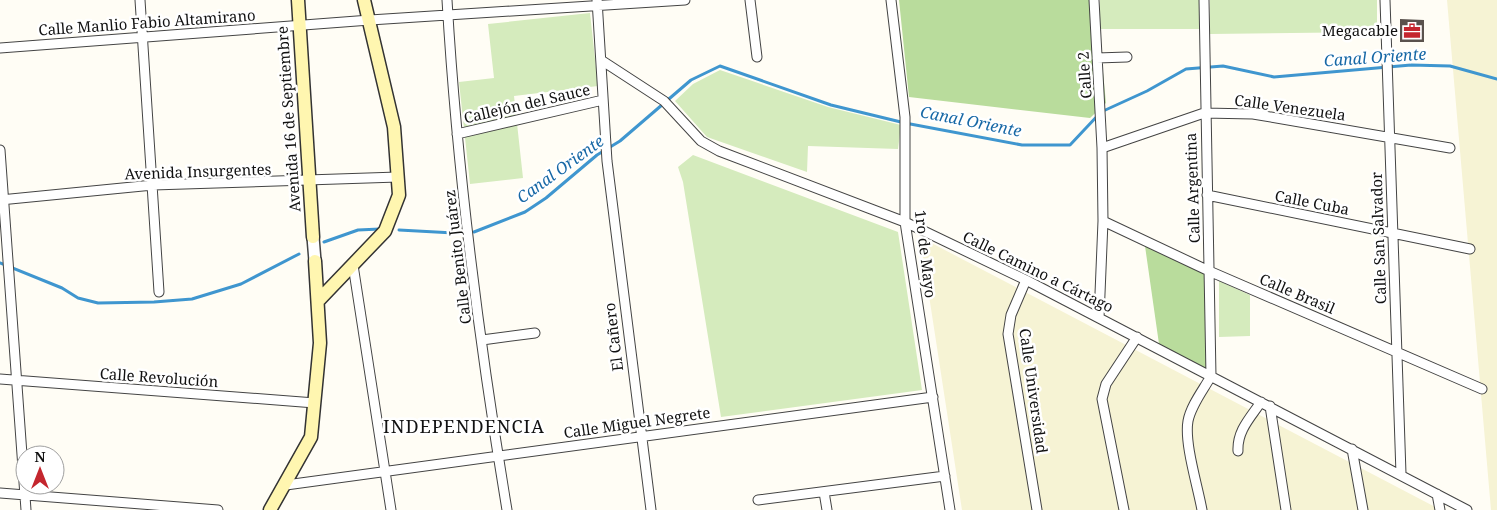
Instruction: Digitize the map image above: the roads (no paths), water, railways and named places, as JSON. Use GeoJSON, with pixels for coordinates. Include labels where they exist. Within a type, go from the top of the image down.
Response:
{"type":"FeatureCollection","features":[{"type":"Feature","properties":{"kind":"main road","name":"Avenida 16 de Septiembre"},"geometry":{"type":"LineString","coordinates":[[298,0],[313,237]]}},
{"type":"Feature","properties":{"kind":"main road"},"geometry":{"type":"LineString","coordinates":[[318,301],[385,232],[399,195],[394,126],[364,0]]}},
{"type":"Feature","properties":{"kind":"main road"},"geometry":{"type":"LineString","coordinates":[[270,510],[286,485],[310,436],[315,404],[320,343],[315,262]]}},
{"type":"Feature","properties":{"kind":"street"},"geometry":{"type":"LineString","coordinates":[[140,0],[159,292]]}},
{"type":"Feature","properties":{"kind":"street","name":"Calle Benito Juárez"},"geometry":{"type":"LineString","coordinates":[[447,0],[457,134],[482,340],[507,510]]}},
{"type":"Feature","properties":{"kind":"street","name":"Calle Manlio Fabio Altamirano"},"geometry":{"type":"LineString","coordinates":[[0,48],[448,15],[597,2],[685,0]]}},
{"type":"Feature","properties":{"kind":"street"},"geometry":{"type":"LineString","coordinates":[[750,0],[757,58]]}},
{"type":"Feature","properties":{"kind":"street","name":"1ro de Mayo"},"geometry":{"type":"LineString","coordinates":[[891,0],[905,117],[905,222],[950,510]]}},
{"type":"Feature","properties":{"kind":"street","name":"Calle 2"},"geometry":{"type":"LineString","coordinates":[[1094,0],[1102,148],[1103,221],[1099,318]]}},
{"type":"Feature","properties":{"kind":"street","name":"Calle Argentina"},"geometry":{"type":"LineString","coordinates":[[1204,0],[1204,113],[1212,376]]}},
{"type":"Feature","properties":{"kind":"street","name":"Calle San Salvador"},"geometry":{"type":"LineString","coordinates":[[1385,0],[1401,474]]}},
{"type":"Feature","properties":{"kind":"street"},"geometry":{"type":"LineString","coordinates":[[597,2],[603,100]]}},
{"type":"Feature","properties":{"kind":"street"},"geometry":{"type":"LineString","coordinates":[[1097,58],[1127,57]]}},
{"type":"Feature","properties":{"kind":"street","name":"Calle Camino a Cártago"},"geometry":{"type":"LineString","coordinates":[[601,60],[664,101],[701,141],[719,151],[905,222],[1026,280],[1467,510]]}},
{"type":"Feature","properties":{"kind":"street","name":"Callejón del Sauce"},"geometry":{"type":"LineString","coordinates":[[457,134],[603,100]]}},
{"type":"Feature","properties":{"kind":"street","name":"El Cañero"},"geometry":{"type":"LineString","coordinates":[[603,100],[607,161],[640,436],[651,510]]}},
{"type":"Feature","properties":{"kind":"street","name":"Calle Venezuela"},"geometry":{"type":"LineString","coordinates":[[1102,148],[1204,113],[1253,114],[1450,148]]}},
{"type":"Feature","properties":{"kind":"street"},"geometry":{"type":"LineString","coordinates":[[0,150],[2,200],[21,445]]}},
{"type":"Feature","properties":{"kind":"street","name":"Avenida Insurgentes"},"geometry":{"type":"LineString","coordinates":[[2,200],[153,185],[398,177]]}},
{"type":"Feature","properties":{"kind":"street","name":"Calle Cuba"},"geometry":{"type":"LineString","coordinates":[[1207,195],[1470,249]]}},
{"type":"Feature","properties":{"kind":"street","name":"Calle Brasil"},"geometry":{"type":"LineString","coordinates":[[1103,221],[1209,271],[1482,389]]}},
{"type":"Feature","properties":{"kind":"street"},"geometry":{"type":"LineString","coordinates":[[313,237],[315,262]]}},
{"type":"Feature","properties":{"kind":"street"},"geometry":{"type":"LineString","coordinates":[[353,265],[391,510]]}},
{"type":"Feature","properties":{"kind":"street","name":"Calle Universidad"},"geometry":{"type":"LineString","coordinates":[[1026,280],[1010,315],[1008,334],[1037,510]]}},
{"type":"Feature","properties":{"kind":"street"},"geometry":{"type":"LineString","coordinates":[[482,340],[535,333]]}},
{"type":"Feature","properties":{"kind":"street"},"geometry":{"type":"LineString","coordinates":[[1124,510],[1102,399],[1106,384],[1137,337]]}},
{"type":"Feature","properties":{"kind":"street"},"geometry":{"type":"LineString","coordinates":[[1202,510],[1188,433],[1188,420],[1212,376]]}},
{"type":"Feature","properties":{"kind":"street","name":"Calle Revolución"},"geometry":{"type":"LineString","coordinates":[[0,379],[315,404]]}},
{"type":"Feature","properties":{"kind":"street","name":"Calle Miguel Negrete"},"geometry":{"type":"LineString","coordinates":[[286,485],[933,397]]}},
{"type":"Feature","properties":{"kind":"street"},"geometry":{"type":"LineString","coordinates":[[1238,452],[1238,440],[1241,431],[1265,404]]}},
{"type":"Feature","properties":{"kind":"street"},"geometry":{"type":"LineString","coordinates":[[1265,404],[1286,510]]}},
{"type":"Feature","properties":{"kind":"street"},"geometry":{"type":"LineString","coordinates":[[1352,449],[1363,510]]}},
{"type":"Feature","properties":{"kind":"street"},"geometry":{"type":"LineString","coordinates":[[758,500],[945,476]]}},
{"type":"Feature","properties":{"kind":"street"},"geometry":{"type":"LineString","coordinates":[[824,492],[827,510]]}},
{"type":"Feature","properties":{"kind":"street"},"geometry":{"type":"LineString","coordinates":[[0,493],[15,494]]}},
{"type":"Feature","properties":{"kind":"street"},"geometry":{"type":"LineString","coordinates":[[1437,494],[1440,510]]}},
{"type":"Feature","properties":{"kind":"street"},"geometry":{"type":"LineString","coordinates":[[26,510],[25,495],[218,510]]}},
{"type":"Feature","properties":{"kind":"waterway","name":"Canal Oriente"},"geometry":{"type":"LineString","coordinates":[[474,232],[525,212],[546,198],[597,155],[620,141],[691,80],[720,66],[831,105],[905,123],[1022,145],[1070,145],[1101,112],[1147,91],[1186,69],[1223,66],[1274,77],[1411,65],[1450,66],[1497,79]]}},
{"type":"Feature","properties":{"kind":"waterway","name":"Canal Oriente"},"geometry":{"type":"LineString","coordinates":[[324,242],[358,230],[380,229]]}},
{"type":"Feature","properties":{"kind":"waterway","name":"Canal Oriente"},"geometry":{"type":"LineString","coordinates":[[399,230],[454,233]]}},
{"type":"Feature","properties":{"kind":"waterway","name":"Canal Oriente"},"geometry":{"type":"LineString","coordinates":[[0,263],[62,288],[78,298],[98,303],[154,302],[192,299],[241,284],[299,254]]}},
{"type":"Feature","properties":{"kind":"place","name":"Megacable"},"geometry":{"type":"Point","coordinates":[1412,31]}},
{"type":"Feature","properties":{"kind":"district","name":"INDEPENDENCIA"},"geometry":{"type":"Point","coordinates":[464,427]}}]}
